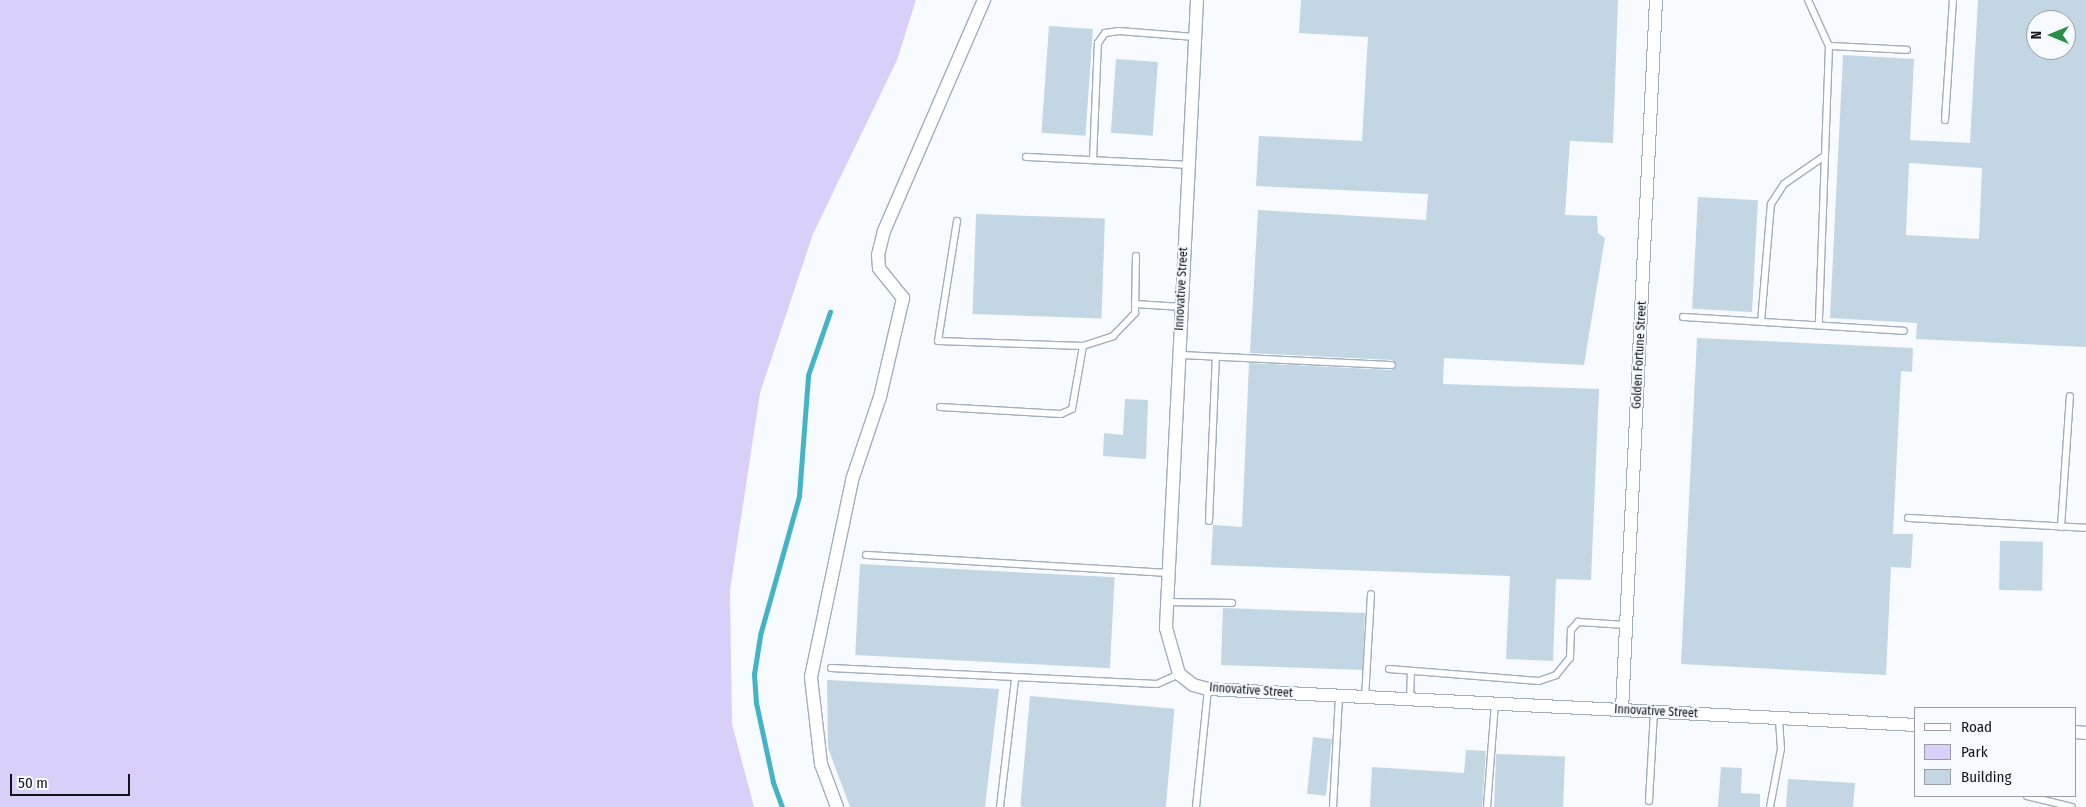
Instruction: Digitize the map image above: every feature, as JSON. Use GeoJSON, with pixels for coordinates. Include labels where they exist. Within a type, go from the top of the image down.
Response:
{"type":"FeatureCollection","features":[{"type":"Feature","properties":{"kind":"street"},"geometry":{"type":"LineString","coordinates":[[836,807],[821,764],[811,677],[852,480],[880,397],[903,298],[879,268],[878,255],[884,231],[984,0]]}},
{"type":"Feature","properties":{"kind":"street","name":"Innovative Street"},"geometry":{"type":"LineString","coordinates":[[1197,0],[1167,602],[1167,636],[1179,674],[1193,685],[1208,689],[1779,719],[1914,724]]}},
{"type":"Feature","properties":{"kind":"street","name":"Golden Fortune Street"},"geometry":{"type":"LineString","coordinates":[[1622,710],[1656,0]]}},
{"type":"Feature","properties":{"kind":"lane"},"geometry":{"type":"LineString","coordinates":[[1808,0],[1829,46],[1823,156],[1819,325]]}},
{"type":"Feature","properties":{"kind":"lane"},"geometry":{"type":"LineString","coordinates":[[1945,120],[1953,0]]}},
{"type":"Feature","properties":{"kind":"lane"},"geometry":{"type":"LineString","coordinates":[[1093,160],[1098,42],[1105,33],[1119,31],[1195,37]]}},
{"type":"Feature","properties":{"kind":"lane"},"geometry":{"type":"LineString","coordinates":[[1829,46],[1907,50]]}},
{"type":"Feature","properties":{"kind":"lane"},"geometry":{"type":"LineString","coordinates":[[1761,322],[1770,204],[1784,184],[1823,156]]}},
{"type":"Feature","properties":{"kind":"lane"},"geometry":{"type":"LineString","coordinates":[[1026,157],[1188,165]]}},
{"type":"Feature","properties":{"kind":"lane"},"geometry":{"type":"LineString","coordinates":[[957,221],[938,341],[1083,346],[1123,329],[1135,314],[1136,256]]}},
{"type":"Feature","properties":{"kind":"lane"},"geometry":{"type":"LineString","coordinates":[[1135,304],[1182,307]]}},
{"type":"Feature","properties":{"kind":"lane"},"geometry":{"type":"LineString","coordinates":[[1683,317],[1904,330]]}},
{"type":"Feature","properties":{"kind":"lane"},"geometry":{"type":"LineString","coordinates":[[940,407],[1061,414],[1072,409],[1083,346]]}},
{"type":"Feature","properties":{"kind":"lane"},"geometry":{"type":"LineString","coordinates":[[1179,355],[1392,365]]}},
{"type":"Feature","properties":{"kind":"lane"},"geometry":{"type":"LineString","coordinates":[[1209,520],[1216,357]]}},
{"type":"Feature","properties":{"kind":"lane"},"geometry":{"type":"LineString","coordinates":[[2061,527],[2070,396]]}},
{"type":"Feature","properties":{"kind":"lane"},"geometry":{"type":"LineString","coordinates":[[1908,518],[2086,528]]}},
{"type":"Feature","properties":{"kind":"lane"},"geometry":{"type":"LineString","coordinates":[[866,556],[1168,573]]}},
{"type":"Feature","properties":{"kind":"lane"},"geometry":{"type":"LineString","coordinates":[[1365,698],[1371,594]]}},
{"type":"Feature","properties":{"kind":"lane"},"geometry":{"type":"LineString","coordinates":[[1167,602],[1232,603]]}},
{"type":"Feature","properties":{"kind":"lane"},"geometry":{"type":"LineString","coordinates":[[1389,669],[1539,681],[1556,675],[1570,658],[1572,630],[1578,622],[1626,625]]}},
{"type":"Feature","properties":{"kind":"lane"},"geometry":{"type":"LineString","coordinates":[[831,668],[1016,680],[1157,684],[1179,674]]}},
{"type":"Feature","properties":{"kind":"lane"},"geometry":{"type":"LineString","coordinates":[[1410,700],[1411,671]]}},
{"type":"Feature","properties":{"kind":"lane"},"geometry":{"type":"LineString","coordinates":[[1000,807],[1016,680]]}},
{"type":"Feature","properties":{"kind":"lane"},"geometry":{"type":"LineString","coordinates":[[1196,807],[1208,689]]}},
{"type":"Feature","properties":{"kind":"lane"},"geometry":{"type":"LineString","coordinates":[[1333,807],[1339,697]]}},
{"type":"Feature","properties":{"kind":"lane"},"geometry":{"type":"LineString","coordinates":[[1488,807],[1495,704]]}},
{"type":"Feature","properties":{"kind":"lane"},"geometry":{"type":"LineString","coordinates":[[1648,801],[1654,712]]}},
{"type":"Feature","properties":{"kind":"lane"},"geometry":{"type":"LineString","coordinates":[[1770,807],[1781,749],[1779,719]]}},
{"type":"Feature","properties":{"kind":"lane"},"geometry":{"type":"LineString","coordinates":[[2031,797],[2072,807]]}},
{"type":"Feature","properties":{"kind":"green space"},"geometry":{"type":"Polygon","coordinates":[[[0,0],[916,0],[897,60],[813,234],[760,393],[730,590],[732,724],[754,807],[0,807],[0,0]]]}},
{"type":"Feature","properties":{"kind":"building"},"geometry":{"type":"Polygon","coordinates":[[[1301,0],[1618,0],[1613,143],[1570,141],[1565,215],[1597,216],[1598,233],[1605,238],[1584,365],[1444,358],[1443,384],[1599,389],[1591,580],[1556,579],[1553,661],[1506,659],[1510,576],[1211,565],[1213,525],[1242,527],[1249,363],[1392,370],[1397,366],[1392,360],[1250,353],[1258,210],[1426,220],[1428,194],[1256,186],[1259,136],[1362,141],[1368,37],[1299,33],[1301,0]]]}},
{"type":"Feature","properties":{"kind":"building"},"geometry":{"type":"Polygon","coordinates":[[[1978,0],[2086,0],[2086,347],[1916,339],[1917,323],[1830,318],[1843,55],[1914,59],[1910,140],[1970,143],[1978,0]],[[1909,163],[1906,235],[1979,239],[1982,168],[1909,163]]]}},
{"type":"Feature","properties":{"kind":"building"},"geometry":{"type":"Polygon","coordinates":[[[1049,26],[1093,29],[1085,136],[1042,133],[1049,26]]]}},
{"type":"Feature","properties":{"kind":"building"},"geometry":{"type":"Polygon","coordinates":[[[1116,59],[1158,62],[1153,136],[1111,133],[1116,59]]]}},
{"type":"Feature","properties":{"kind":"building"},"geometry":{"type":"Polygon","coordinates":[[[1698,197],[1758,200],[1752,312],[1692,309],[1698,197]]]}},
{"type":"Feature","properties":{"kind":"building"},"geometry":{"type":"Polygon","coordinates":[[[976,214],[1105,219],[1101,318],[973,314],[976,214]]]}},
{"type":"Feature","properties":{"kind":"building"},"geometry":{"type":"Polygon","coordinates":[[[1697,338],[1913,348],[1912,372],[1901,371],[1893,534],[1913,534],[1911,568],[1891,567],[1886,675],[1681,664],[1697,338]]]}},
{"type":"Feature","properties":{"kind":"building"},"geometry":{"type":"Polygon","coordinates":[[[1125,399],[1148,400],[1146,459],[1103,456],[1104,433],[1123,435],[1125,399]]]}},
{"type":"Feature","properties":{"kind":"building"},"geometry":{"type":"Polygon","coordinates":[[[2000,541],[2043,542],[2042,591],[1999,590],[2000,541]]]}},
{"type":"Feature","properties":{"kind":"building"},"geometry":{"type":"Polygon","coordinates":[[[860,564],[1115,577],[1110,668],[855,655],[860,564]]]}},
{"type":"Feature","properties":{"kind":"building"},"geometry":{"type":"Polygon","coordinates":[[[1223,608],[1365,613],[1363,670],[1221,665],[1223,608]]]}},
{"type":"Feature","properties":{"kind":"building"},"geometry":{"type":"Polygon","coordinates":[[[827,680],[999,689],[985,807],[850,807],[828,748],[827,680]]]}},
{"type":"Feature","properties":{"kind":"building"},"geometry":{"type":"Polygon","coordinates":[[[1030,696],[1174,709],[1166,807],[1020,807],[1030,696]]]}},
{"type":"Feature","properties":{"kind":"building"},"geometry":{"type":"Polygon","coordinates":[[[1313,737],[1332,739],[1326,796],[1307,794],[1313,737]]]}},
{"type":"Feature","properties":{"kind":"building"},"geometry":{"type":"Polygon","coordinates":[[[1466,750],[1486,751],[1482,807],[1370,807],[1372,767],[1464,773],[1466,750]]]}},
{"type":"Feature","properties":{"kind":"building"},"geometry":{"type":"Polygon","coordinates":[[[1496,754],[1565,756],[1563,807],[1494,807],[1496,754]]]}},
{"type":"Feature","properties":{"kind":"building"},"geometry":{"type":"Polygon","coordinates":[[[1721,767],[1742,768],[1741,793],[1760,794],[1760,807],[1718,807],[1721,767]]]}},
{"type":"Feature","properties":{"kind":"building"},"geometry":{"type":"Polygon","coordinates":[[[1788,779],[1855,783],[1853,807],[1786,807],[1788,779]]]}},
{"type":"Feature","properties":{"kind":"waterway"},"geometry":{"type":"LineString","coordinates":[[782,807],[773,782],[756,703],[754,674],[760,635],[799,496],[808,375],[830,312]]}}]}
